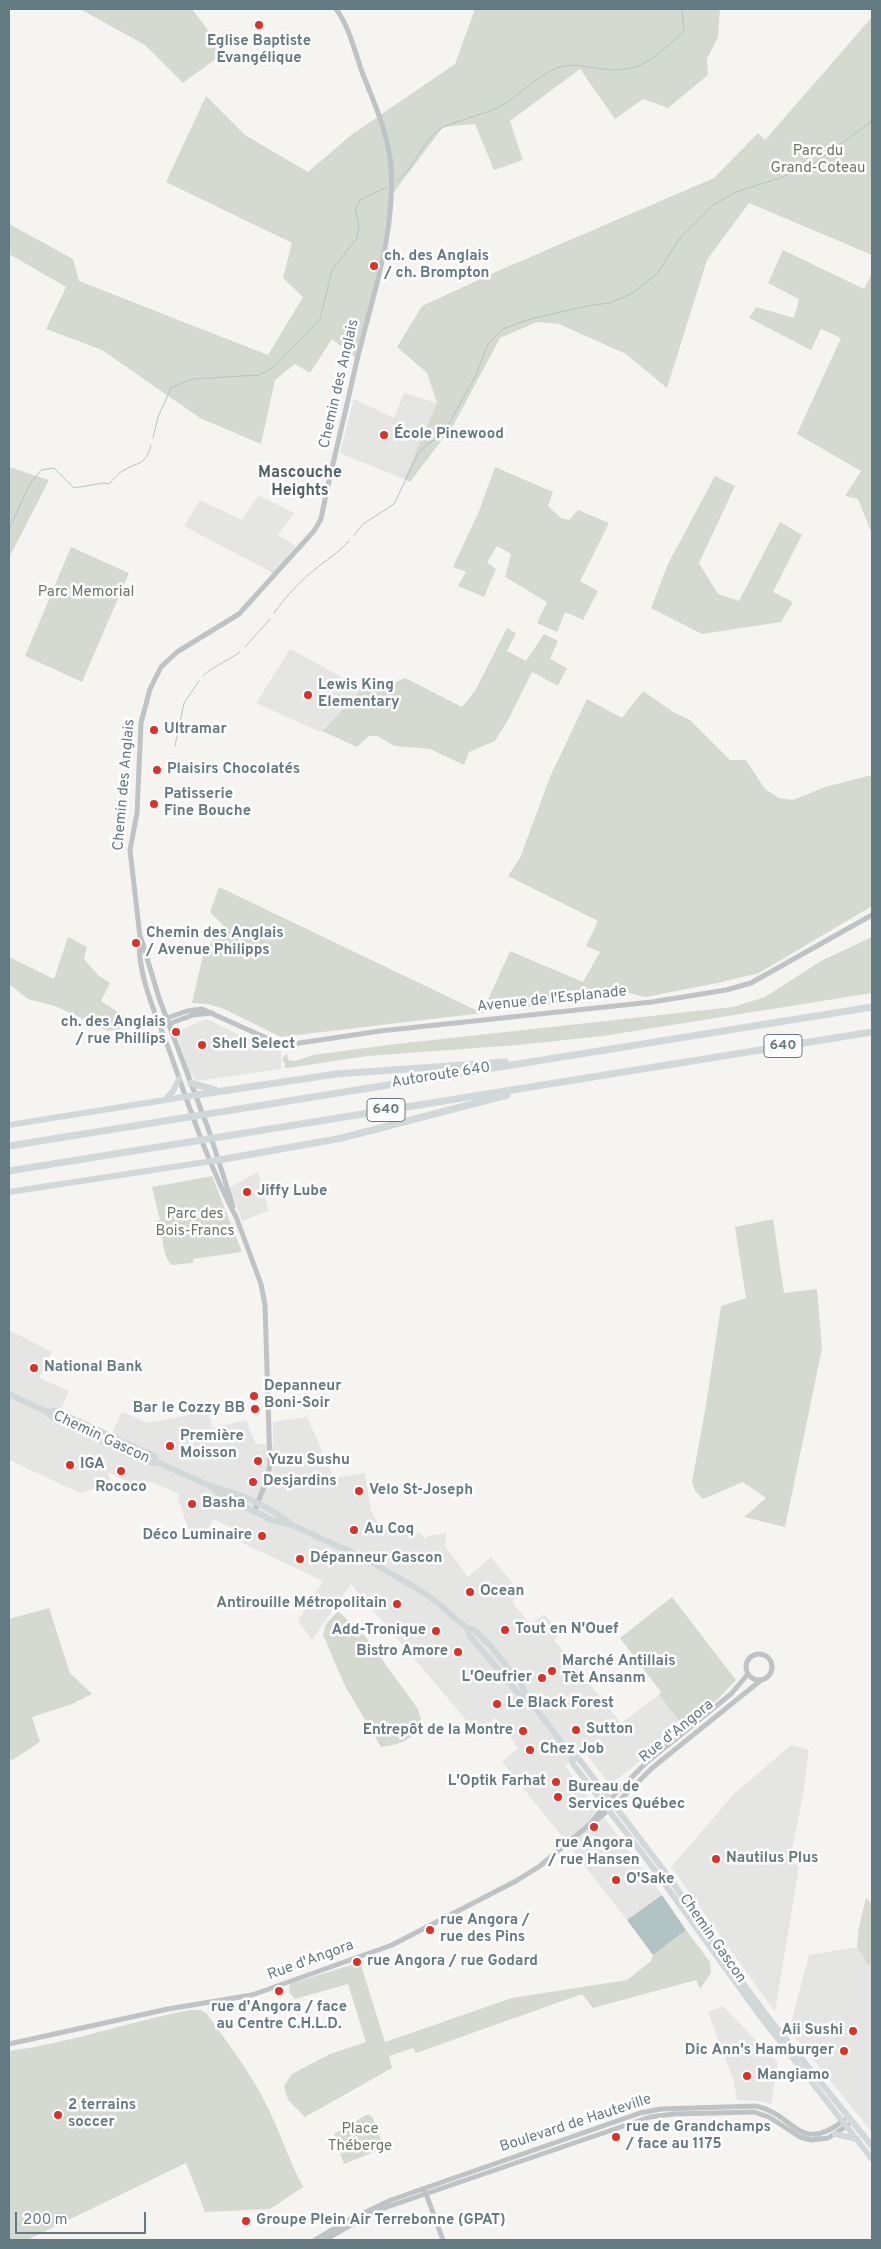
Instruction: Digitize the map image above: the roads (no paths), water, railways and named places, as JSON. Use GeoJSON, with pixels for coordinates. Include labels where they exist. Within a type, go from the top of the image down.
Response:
{"type":"FeatureCollection","features":[{"type":"Feature","properties":{"kind":"highway","name":"Autoroute 640"},"geometry":{"type":"LineString","coordinates":[[9,1146],[872,1007]]}},
{"type":"Feature","properties":{"kind":"highway","name":"Autoroute 640"},"geometry":{"type":"LineString","coordinates":[[9,1171],[872,1032]]}},
{"type":"Feature","properties":{"kind":"highway"},"geometry":{"type":"LineString","coordinates":[[196,1095],[354,1072],[536,1061]]}},
{"type":"Feature","properties":{"kind":"highway"},"geometry":{"type":"LineString","coordinates":[[191,1082],[219,1091]]}},
{"type":"Feature","properties":{"kind":"highway"},"geometry":{"type":"LineString","coordinates":[[219,1160],[342,1138],[549,1084]]}},
{"type":"Feature","properties":{"kind":"main road"},"geometry":{"type":"LineString","coordinates":[[165,1100],[173,1091],[179,1079]]}},
{"type":"Feature","properties":{"kind":"main road"},"geometry":{"type":"LineString","coordinates":[[9,1125],[196,1095]]}},
{"type":"Feature","properties":{"kind":"main road"},"geometry":{"type":"LineString","coordinates":[[9,1192],[219,1160]]}},
{"type":"Feature","properties":{"kind":"main road","name":"Chemin Gascon"},"geometry":{"type":"LineString","coordinates":[[9,1394],[45,1411],[53,1418],[150,1464],[158,1462],[210,1486],[230,1491],[275,1512],[292,1524],[398,1575],[438,1602],[467,1628],[469,1635],[488,1654],[517,1692],[526,1696],[572,1756],[573,1764],[610,1805],[669,1877],[738,1978],[872,2146]]}},
{"type":"Feature","properties":{"kind":"main road","name":"Chemin Gascon"},"geometry":{"type":"LineString","coordinates":[[210,1486],[227,1499],[271,1520],[292,1524]]}},
{"type":"Feature","properties":{"kind":"main road","name":"Chemin Gascon"},"geometry":{"type":"LineString","coordinates":[[610,1805],[736,1984],[872,2158]]}},
{"type":"Feature","properties":{"kind":"main road"},"geometry":{"type":"LineString","coordinates":[[836,2134],[856,2139]]}},
{"type":"Feature","properties":{"kind":"street","name":"Chemin des Anglais"},"geometry":{"type":"LineString","coordinates":[[254,1512],[266,1482],[270,1465],[265,1306],[259,1280],[236,1217],[219,1160],[169,1024],[140,937],[130,850],[137,813],[141,723],[150,689],[161,667],[177,652],[221,627],[245,609],[317,526],[385,248],[390,221],[391,194],[390,164],[386,140],[355,51],[336,9]]}},
{"type":"Feature","properties":{"kind":"street","name":"Avenue de l'Esplanade"},"geometry":{"type":"LineString","coordinates":[[158,1021],[200,1008],[222,1016],[273,1041],[297,1044],[376,1031],[659,1001],[726,990],[751,983],[872,915]]}},
{"type":"Feature","properties":{"kind":"street","name":"Chemin des Anglais"},"geometry":{"type":"LineString","coordinates":[[140,937],[139,947],[142,966],[160,1027],[218,1184],[236,1217]]}},
{"type":"Feature","properties":{"kind":"street","name":"Avenue de l'Esplanade"},"geometry":{"type":"LineString","coordinates":[[160,1027],[202,1013],[222,1016]]}},
{"type":"Feature","properties":{"kind":"street"},"geometry":{"type":"LineString","coordinates":[[758,1654],[766,1655],[772,1661],[773,1670],[769,1676],[760,1680],[754,1679],[748,1674],[746,1665],[750,1658],[758,1654]]}},
{"type":"Feature","properties":{"kind":"street","name":"Rue d'Angora"},"geometry":{"type":"LineString","coordinates":[[610,1805],[647,1762],[731,1694],[748,1674]]}},
{"type":"Feature","properties":{"kind":"street","name":"Rue d'Angora"},"geometry":{"type":"LineString","coordinates":[[9,2044],[143,2014],[252,1995],[381,1949],[524,1877],[545,1862],[652,1768],[760,1680]]}},
{"type":"Feature","properties":{"kind":"street","name":"Boulevard de Hauteville"},"geometry":{"type":"LineString","coordinates":[[325,2240],[377,2211],[425,2191],[654,2110],[756,2106],[769,2110],[800,2131],[810,2134],[827,2132],[845,2124]]}},
{"type":"Feature","properties":{"kind":"street","name":"Boulevard de Hauteville"},"geometry":{"type":"LineString","coordinates":[[315,2240],[376,2207],[617,2127],[662,2115],[751,2111],[766,2115],[803,2138],[818,2140],[836,2134],[851,2119]]}},
{"type":"Feature","properties":{"kind":"street"},"geometry":{"type":"LineString","coordinates":[[425,2191],[443,2240]]}},
{"type":"Feature","properties":{"kind":"waterway"},"geometry":{"type":"LineString","coordinates":[[397,182],[408,170],[427,142],[441,128],[505,104],[533,82],[557,68],[569,65],[616,70],[628,69],[648,61],[684,31],[682,9]]}},
{"type":"Feature","properties":{"kind":"waterway"},"geometry":{"type":"LineString","coordinates":[[354,535],[363,524],[394,504],[418,454],[426,445],[442,436],[475,377],[488,344],[503,329],[530,319],[609,303],[631,294],[657,274],[680,238],[713,205],[736,192],[780,178],[813,164],[872,121]]}},
{"type":"Feature","properties":{"kind":"waterway"},"geometry":{"type":"LineString","coordinates":[[153,438],[158,417],[171,388],[192,379],[259,375],[273,368],[320,319],[332,270],[357,238],[359,225],[355,210],[360,200],[387,187]]}},
{"type":"Feature","properties":{"kind":"waterway"},"geometry":{"type":"LineString","coordinates":[[9,529],[30,484],[41,470],[54,468],[74,488],[103,483],[109,484],[122,471],[144,460],[151,445]]}},
{"type":"Feature","properties":{"kind":"waterway"},"geometry":{"type":"LineString","coordinates":[[274,613],[300,582],[349,541]]}},
{"type":"Feature","properties":{"kind":"waterway"},"geometry":{"type":"LineString","coordinates":[[245,647],[270,619]]}},
{"type":"Feature","properties":{"kind":"waterway"},"geometry":{"type":"LineString","coordinates":[[203,676],[240,652]]}},
{"type":"Feature","properties":{"kind":"waterway"},"geometry":{"type":"LineString","coordinates":[[175,746],[184,703],[199,681]]}},
{"type":"Feature","properties":{"kind":"place","name":"Eglise Baptiste Evangélique"},"geometry":{"type":"Point","coordinates":[259,25]}},
{"type":"Feature","properties":{"kind":"place","name":"ch. des Anglais / ch. Brompton"},"geometry":{"type":"Point","coordinates":[374,266]}},
{"type":"Feature","properties":{"kind":"place","name":"École Pinewood"},"geometry":{"type":"Point","coordinates":[384,435]}},
{"type":"Feature","properties":{"kind":"place","name":"Lewis King Elementary"},"geometry":{"type":"Point","coordinates":[308,695]}},
{"type":"Feature","properties":{"kind":"place","name":"Ultramar"},"geometry":{"type":"Point","coordinates":[154,730]}},
{"type":"Feature","properties":{"kind":"place","name":"Plaisirs Chocolatés"},"geometry":{"type":"Point","coordinates":[157,770]}},
{"type":"Feature","properties":{"kind":"place","name":"Patisserie Fine Bouche"},"geometry":{"type":"Point","coordinates":[154,804]}},
{"type":"Feature","properties":{"kind":"place","name":"Chemin des Anglais / Avenue Philipps"},"geometry":{"type":"Point","coordinates":[136,943]}},
{"type":"Feature","properties":{"kind":"place","name":"ch. des Anglais / rue Phillips"},"geometry":{"type":"Point","coordinates":[176,1032]}},
{"type":"Feature","properties":{"kind":"place","name":"Shell Select"},"geometry":{"type":"Point","coordinates":[202,1045]}},
{"type":"Feature","properties":{"kind":"place","name":"Jiffy Lube"},"geometry":{"type":"Point","coordinates":[247,1192]}},
{"type":"Feature","properties":{"kind":"place","name":"National Bank"},"geometry":{"type":"Point","coordinates":[34,1368]}},
{"type":"Feature","properties":{"kind":"place","name":"Depanneur Boni-Soir"},"geometry":{"type":"Point","coordinates":[254,1396]}},
{"type":"Feature","properties":{"kind":"place","name":"Bar le Cozzy BB"},"geometry":{"type":"Point","coordinates":[255,1409]}},
{"type":"Feature","properties":{"kind":"place","name":"Première Moisson"},"geometry":{"type":"Point","coordinates":[170,1446]}},
{"type":"Feature","properties":{"kind":"place","name":"Yuzu Sushu"},"geometry":{"type":"Point","coordinates":[258,1461]}},
{"type":"Feature","properties":{"kind":"place","name":"IGA"},"geometry":{"type":"Point","coordinates":[70,1465]}},
{"type":"Feature","properties":{"kind":"place","name":"Rococo"},"geometry":{"type":"Point","coordinates":[121,1471]}},
{"type":"Feature","properties":{"kind":"place","name":"Desjardins"},"geometry":{"type":"Point","coordinates":[253,1482]}},
{"type":"Feature","properties":{"kind":"place","name":"Velo St-Joseph"},"geometry":{"type":"Point","coordinates":[359,1491]}},
{"type":"Feature","properties":{"kind":"place","name":"Basha"},"geometry":{"type":"Point","coordinates":[192,1504]}},
{"type":"Feature","properties":{"kind":"place","name":"Au Coq"},"geometry":{"type":"Point","coordinates":[354,1530]}},
{"type":"Feature","properties":{"kind":"place","name":"Déco Luminaire"},"geometry":{"type":"Point","coordinates":[262,1536]}},
{"type":"Feature","properties":{"kind":"place","name":"Dépanneur Gascon"},"geometry":{"type":"Point","coordinates":[300,1559]}},
{"type":"Feature","properties":{"kind":"place","name":"Ocean"},"geometry":{"type":"Point","coordinates":[470,1592]}},
{"type":"Feature","properties":{"kind":"place","name":"Antirouille Métropolitain"},"geometry":{"type":"Point","coordinates":[397,1604]}},
{"type":"Feature","properties":{"kind":"place","name":"Tout en N'Ouef"},"geometry":{"type":"Point","coordinates":[505,1630]}},
{"type":"Feature","properties":{"kind":"place","name":"Add-Tronique"},"geometry":{"type":"Point","coordinates":[436,1631]}},
{"type":"Feature","properties":{"kind":"place","name":"Bistro Amore"},"geometry":{"type":"Point","coordinates":[458,1652]}},
{"type":"Feature","properties":{"kind":"place","name":"Marché Antillais Tèt Ansanm"},"geometry":{"type":"Point","coordinates":[552,1671]}},
{"type":"Feature","properties":{"kind":"place","name":"L'Oeufrier"},"geometry":{"type":"Point","coordinates":[542,1678]}},
{"type":"Feature","properties":{"kind":"place","name":"Le Black Forest"},"geometry":{"type":"Point","coordinates":[497,1704]}},
{"type":"Feature","properties":{"kind":"place","name":"Sutton"},"geometry":{"type":"Point","coordinates":[576,1730]}},
{"type":"Feature","properties":{"kind":"place","name":"Entrepôt de la Montre"},"geometry":{"type":"Point","coordinates":[523,1731]}},
{"type":"Feature","properties":{"kind":"place","name":"Chez Job"},"geometry":{"type":"Point","coordinates":[530,1750]}},
{"type":"Feature","properties":{"kind":"place","name":"L'Optik Farhat"},"geometry":{"type":"Point","coordinates":[556,1782]}},
{"type":"Feature","properties":{"kind":"place","name":"Bureau de Services Québec"},"geometry":{"type":"Point","coordinates":[558,1797]}},
{"type":"Feature","properties":{"kind":"place","name":"rue Angora / rue Hansen"},"geometry":{"type":"Point","coordinates":[594,1827]}},
{"type":"Feature","properties":{"kind":"place","name":"Nautilus Plus"},"geometry":{"type":"Point","coordinates":[716,1859]}},
{"type":"Feature","properties":{"kind":"place","name":"O'Sake"},"geometry":{"type":"Point","coordinates":[616,1880]}},
{"type":"Feature","properties":{"kind":"place","name":"rue Angora / rue des Pins"},"geometry":{"type":"Point","coordinates":[430,1930]}},
{"type":"Feature","properties":{"kind":"place","name":"rue Angora / rue Godard"},"geometry":{"type":"Point","coordinates":[357,1962]}},
{"type":"Feature","properties":{"kind":"place","name":"rue d'Angora / face au Centre C.H.L.D."},"geometry":{"type":"Point","coordinates":[279,1991]}},
{"type":"Feature","properties":{"kind":"place","name":"Aii Sushi"},"geometry":{"type":"Point","coordinates":[853,2031]}},
{"type":"Feature","properties":{"kind":"place","name":"Dic Ann's Hamburger"},"geometry":{"type":"Point","coordinates":[844,2051]}},
{"type":"Feature","properties":{"kind":"place","name":"Mangiamo"},"geometry":{"type":"Point","coordinates":[747,2076]}},
{"type":"Feature","properties":{"kind":"place","name":"2 terrains soccer"},"geometry":{"type":"Point","coordinates":[58,2115]}},
{"type":"Feature","properties":{"kind":"place","name":"rue de Grandchamps / face au 1175"},"geometry":{"type":"Point","coordinates":[616,2137]}},
{"type":"Feature","properties":{"kind":"place","name":"Groupe Plein Air Terrebonne (GPAT)"},"geometry":{"type":"Point","coordinates":[246,2221]}},
{"type":"Feature","properties":{"kind":"district","name":"Mascouche Heights"},"geometry":{"type":"Point","coordinates":[300,483]}},
{"type":"Feature","properties":{"kind":"park label","name":"Parc du Grand-Coteau"},"geometry":{"type":"Point","coordinates":[818,160]}},
{"type":"Feature","properties":{"kind":"park label","name":"Parc Memorial"},"geometry":{"type":"Point","coordinates":[86,593]}},
{"type":"Feature","properties":{"kind":"park label","name":"Parc des Bois-Francs"},"geometry":{"type":"Point","coordinates":[195,1224]}},
{"type":"Feature","properties":{"kind":"park label","name":"Place Théberge"},"geometry":{"type":"Point","coordinates":[360,2138]}}]}
